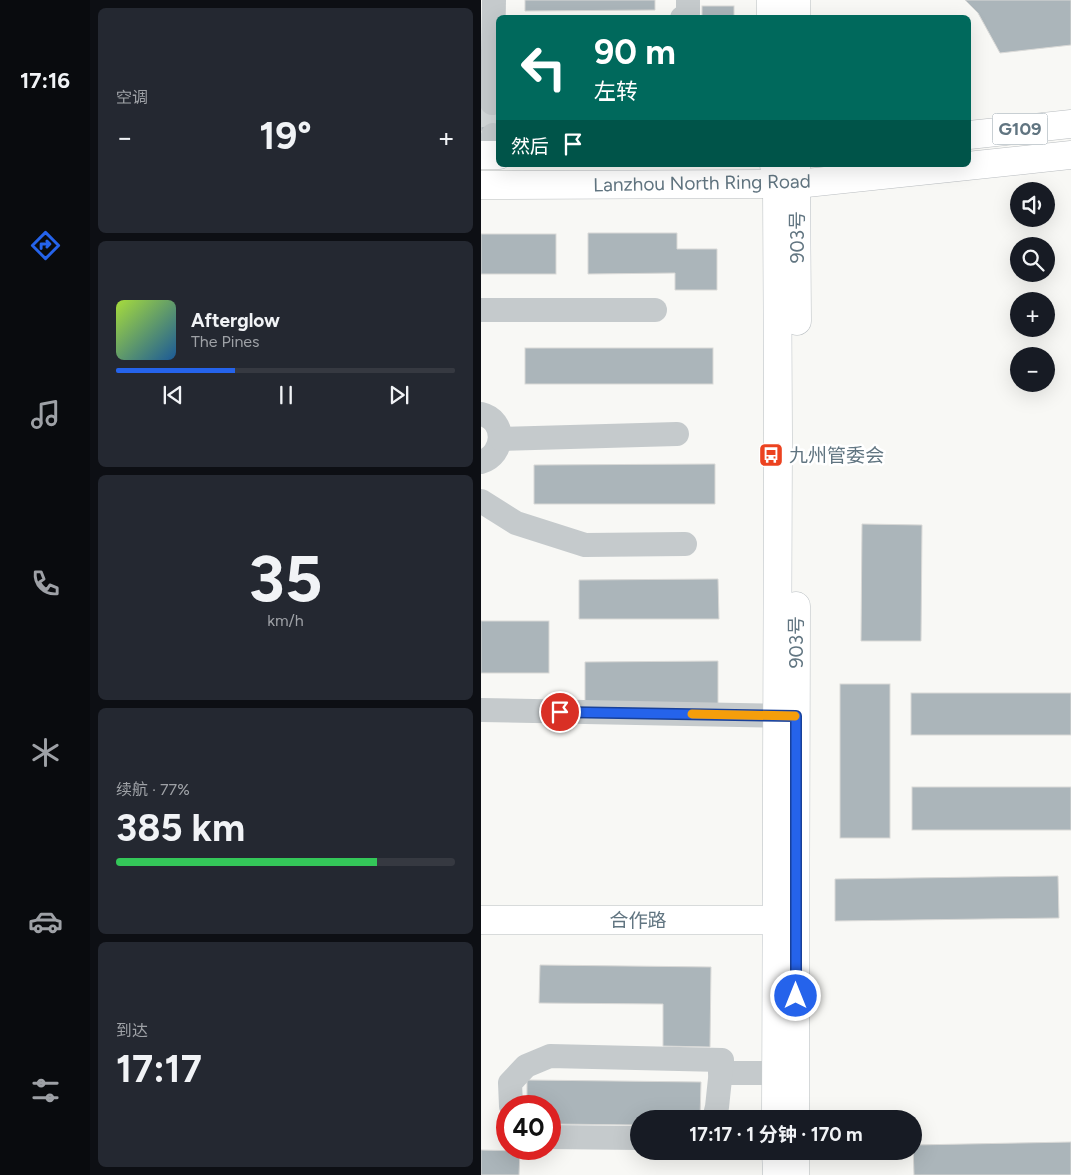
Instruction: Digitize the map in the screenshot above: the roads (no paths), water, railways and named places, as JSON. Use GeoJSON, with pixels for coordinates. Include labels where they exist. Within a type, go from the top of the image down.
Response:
{"type":"FeatureCollection","features":[{"type":"Feature","properties":{"kind":"main road"},"geometry":{"type":"LineString","coordinates":[[771,0],[771,15]]}},
{"type":"Feature","properties":{"kind":"main road"},"geometry":{"type":"LineString","coordinates":[[795,0],[796,15]]}},
{"type":"Feature","properties":{"kind":"main road","name":"G109"},"geometry":{"type":"LineString","coordinates":[[971,135],[1071,124]]}},
{"type":"Feature","properties":{"kind":"main road","name":"Lanzhou North Ring Road"},"geometry":{"type":"LineString","coordinates":[[971,162],[1071,155]]}},
{"type":"Feature","properties":{"kind":"main road","name":"Lanzhou North Ring Road"},"geometry":{"type":"LineString","coordinates":[[481,185],[786,175],[900,167]]}},
{"type":"Feature","properties":{"kind":"main road"},"geometry":{"type":"LineString","coordinates":[[777,1110],[785,1073],[786,716],[779,437],[786,175]]}},
{"type":"Feature","properties":{"kind":"main road","name":"合作路"},"geometry":{"type":"LineString","coordinates":[[481,920],[786,920]]}},
{"type":"Feature","properties":{"kind":"main road"},"geometry":{"type":"LineString","coordinates":[[785,1073],[793,1110]]}},
{"type":"Feature","properties":{"kind":"main road"},"geometry":{"type":"LineString","coordinates":[[776,1160],[777,1175]]}},
{"type":"Feature","properties":{"kind":"main road"},"geometry":{"type":"LineString","coordinates":[[795,1160],[795,1175]]}},
{"type":"Feature","properties":{"kind":"street"},"geometry":{"type":"LineString","coordinates":[[493,103],[491,25],[494,0]]}},
{"type":"Feature","properties":{"kind":"street"},"geometry":{"type":"LineString","coordinates":[[686,15],[688,0]]}},
{"type":"Feature","properties":{"kind":"street"},"geometry":{"type":"LineString","coordinates":[[481,310],[655,310]]}},
{"type":"Feature","properties":{"kind":"street"},"geometry":{"type":"LineString","coordinates":[[481,414],[494,421],[501,439],[493,457],[481,462]]}},
{"type":"Feature","properties":{"kind":"street"},"geometry":{"type":"LineString","coordinates":[[501,439],[677,434]]}},
{"type":"Feature","properties":{"kind":"street"},"geometry":{"type":"LineString","coordinates":[[481,501],[516,523],[585,545],[685,544]]}},
{"type":"Feature","properties":{"kind":"street"},"geometry":{"type":"LineString","coordinates":[[481,710],[786,716]]}},
{"type":"Feature","properties":{"kind":"street"},"geometry":{"type":"LineString","coordinates":[[511,1095],[510,1082],[526,1066],[549,1056],[722,1060],[716,1110]]}},
{"type":"Feature","properties":{"kind":"street"},"geometry":{"type":"LineString","coordinates":[[720,1073],[785,1073]]}},
{"type":"Feature","properties":{"kind":"street"},"geometry":{"type":"LineString","coordinates":[[561,1137],[630,1138]]}},
{"type":"Feature","properties":{"kind":"tunnel"},"geometry":{"type":"LineString","coordinates":[[492,103],[493,135]]}},
{"type":"Feature","properties":{"kind":"place","name":"九州管委会"},"geometry":{"type":"Point","coordinates":[771,455]}}]}
